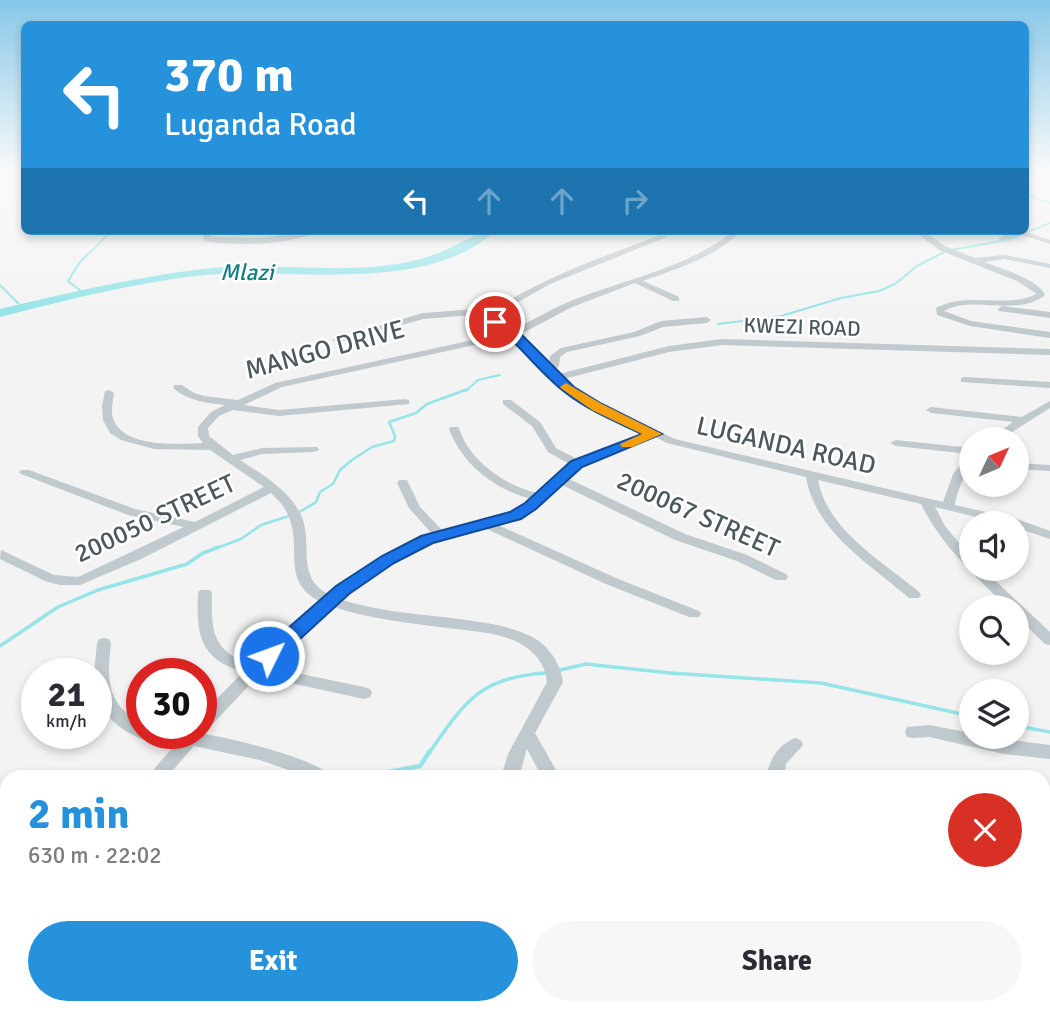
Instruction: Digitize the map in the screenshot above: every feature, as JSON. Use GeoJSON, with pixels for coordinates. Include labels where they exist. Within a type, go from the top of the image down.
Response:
{"type":"FeatureCollection","features":[{"type":"Feature","properties":{"kind":"street"},"geometry":{"type":"LineString","coordinates":[[207,235],[207,239],[233,241],[304,235]]}},
{"type":"Feature","properties":{"kind":"street"},"geometry":{"type":"LineString","coordinates":[[513,334],[569,305],[686,262],[732,235]]}},
{"type":"Feature","properties":{"kind":"street"},"geometry":{"type":"LineString","coordinates":[[927,235],[942,248],[1034,286],[1041,295],[1017,302],[944,306],[939,310],[953,319],[1050,335]]}},
{"type":"Feature","properties":{"kind":"street"},"geometry":{"type":"LineString","coordinates":[[1002,239],[1011,235]]}},
{"type":"Feature","properties":{"kind":"street"},"geometry":{"type":"LineString","coordinates":[[1028,235],[1050,242]]}},
{"type":"Feature","properties":{"kind":"street"},"geometry":{"type":"LineString","coordinates":[[337,340],[423,316],[456,312],[482,314],[501,308],[547,282],[663,236]]}},
{"type":"Feature","properties":{"kind":"street"},"geometry":{"type":"LineString","coordinates":[[972,261],[1004,257],[1050,266]]}},
{"type":"Feature","properties":{"kind":"street"},"geometry":{"type":"LineString","coordinates":[[637,281],[676,299]]}},
{"type":"Feature","properties":{"kind":"street"},"geometry":{"type":"LineString","coordinates":[[970,304],[1050,315]]}},
{"type":"Feature","properties":{"kind":"street","name":"LUGANDA ROAD"},"geometry":{"type":"LineString","coordinates":[[482,314],[513,334],[590,404],[654,434],[699,449],[965,511]]}},
{"type":"Feature","properties":{"kind":"street"},"geometry":{"type":"LineString","coordinates":[[554,374],[555,356],[564,351],[637,334],[660,324],[707,320]]}},
{"type":"Feature","properties":{"kind":"street","name":"MANGO DRIVE"},"geometry":{"type":"LineString","coordinates":[[213,446],[204,437],[203,427],[206,421],[233,404],[279,386],[513,334]]}},
{"type":"Feature","properties":{"kind":"street","name":"KWEZI ROAD"},"geometry":{"type":"LineString","coordinates":[[554,374],[669,349],[711,343],[1050,352]]}},
{"type":"Feature","properties":{"kind":"street"},"geometry":{"type":"LineString","coordinates":[[965,380],[1050,385]]}},
{"type":"Feature","properties":{"kind":"street"},"geometry":{"type":"LineString","coordinates":[[178,387],[183,392],[211,401],[279,413],[405,402]]}},
{"type":"Feature","properties":{"kind":"street"},"geometry":{"type":"LineString","coordinates":[[109,393],[107,419],[112,428],[121,435],[166,448],[213,446],[272,488],[294,513],[298,522],[302,577],[309,587],[330,601],[508,633],[537,647],[549,662],[555,682],[516,754],[512,770]]}},
{"type":"Feature","properties":{"kind":"street"},"geometry":{"type":"LineString","coordinates":[[507,402],[536,424],[552,450],[577,464]]}},
{"type":"Feature","properties":{"kind":"street"},"geometry":{"type":"LineString","coordinates":[[1012,427],[1050,404]]}},
{"type":"Feature","properties":{"kind":"street"},"geometry":{"type":"LineString","coordinates":[[931,410],[1022,420]]}},
{"type":"Feature","properties":{"kind":"street"},"geometry":{"type":"LineString","coordinates":[[1035,413],[1050,414]]}},
{"type":"Feature","properties":{"kind":"street"},"geometry":{"type":"LineString","coordinates":[[454,429],[480,469],[514,490],[540,497]]}},
{"type":"Feature","properties":{"kind":"street"},"geometry":{"type":"LineString","coordinates":[[217,709],[252,671],[330,601],[388,560],[408,548],[441,536],[516,515],[577,464],[654,434]]}},
{"type":"Feature","properties":{"kind":"street"},"geometry":{"type":"LineString","coordinates":[[896,443],[959,455]]}},
{"type":"Feature","properties":{"kind":"street"},"geometry":{"type":"LineString","coordinates":[[232,459],[262,451],[313,449]]}},
{"type":"Feature","properties":{"kind":"street"},"geometry":{"type":"LineString","coordinates":[[1029,467],[1050,468]]}},
{"type":"Feature","properties":{"kind":"street"},"geometry":{"type":"LineString","coordinates":[[25,472],[132,512],[198,526]]}},
{"type":"Feature","properties":{"kind":"street"},"geometry":{"type":"LineString","coordinates":[[948,507],[954,481],[959,474]]}},
{"type":"Feature","properties":{"kind":"street"},"geometry":{"type":"LineString","coordinates":[[812,476],[812,486],[828,518],[914,595]]}},
{"type":"Feature","properties":{"kind":"street","name":"200067 STREET"},"geometry":{"type":"LineString","coordinates":[[558,478],[680,537],[742,558],[780,577]]}},
{"type":"Feature","properties":{"kind":"street"},"geometry":{"type":"LineString","coordinates":[[403,483],[415,508],[441,536]]}},
{"type":"Feature","properties":{"kind":"street","name":"200050 STREET"},"geometry":{"type":"LineString","coordinates":[[1,554],[56,580],[71,583],[80,581],[272,488]]}},
{"type":"Feature","properties":{"kind":"street"},"geometry":{"type":"LineString","coordinates":[[926,502],[939,527],[959,551]]}},
{"type":"Feature","properties":{"kind":"street"},"geometry":{"type":"LineString","coordinates":[[488,525],[611,581],[694,614]]}},
{"type":"Feature","properties":{"kind":"street","name":"LUGANDA ROAD"},"geometry":{"type":"LineString","coordinates":[[1029,528],[1050,535]]}},
{"type":"Feature","properties":{"kind":"street"},"geometry":{"type":"LineString","coordinates":[[988,581],[1002,595]]}},
{"type":"Feature","properties":{"kind":"street"},"geometry":{"type":"LineString","coordinates":[[205,593],[202,619],[212,648],[223,659],[252,671],[364,693]]}},
{"type":"Feature","properties":{"kind":"street"},"geometry":{"type":"LineString","coordinates":[[1029,620],[1050,640]]}},
{"type":"Feature","properties":{"kind":"street"},"geometry":{"type":"LineString","coordinates":[[104,643],[101,685],[104,699],[116,716],[126,722]]}},
{"type":"Feature","properties":{"kind":"street"},"geometry":{"type":"LineString","coordinates":[[913,732],[929,731],[1004,747],[1050,752]]}},
{"type":"Feature","properties":{"kind":"street"},"geometry":{"type":"LineString","coordinates":[[528,735],[547,770]]}},
{"type":"Feature","properties":{"kind":"street"},"geometry":{"type":"LineString","coordinates":[[217,740],[308,770]]}},
{"type":"Feature","properties":{"kind":"street"},"geometry":{"type":"LineString","coordinates":[[776,770],[778,761],[795,745]]}},
{"type":"Feature","properties":{"kind":"street"},"geometry":{"type":"LineString","coordinates":[[162,770],[181,749]]}},
{"type":"Feature","properties":{"kind":"waterway"},"geometry":{"type":"LineString","coordinates":[[1029,232],[1050,223]]}},
{"type":"Feature","properties":{"kind":"waterway"},"geometry":{"type":"LineString","coordinates":[[82,292],[68,281],[80,262],[108,235]]}},
{"type":"Feature","properties":{"kind":"waterway","name":"Mlazi"},"geometry":{"type":"LineString","coordinates":[[0,313],[110,288],[204,272],[388,269],[423,262],[457,250],[483,235]]}},
{"type":"Feature","properties":{"kind":"waterway"},"geometry":{"type":"LineString","coordinates":[[950,250],[1008,240],[1020,235]]}},
{"type":"Feature","properties":{"kind":"waterway"},"geometry":{"type":"LineString","coordinates":[[718,324],[781,316],[841,298],[879,291],[895,284],[917,266],[946,251]]}},
{"type":"Feature","properties":{"kind":"waterway"},"geometry":{"type":"LineString","coordinates":[[0,285],[22,307]]}},
{"type":"Feature","properties":{"kind":"waterway"},"geometry":{"type":"LineString","coordinates":[[466,391],[478,380],[500,375]]}},
{"type":"Feature","properties":{"kind":"waterway"},"geometry":{"type":"LineString","coordinates":[[298,513],[316,502],[320,492],[333,484],[340,470],[352,460],[372,447],[394,441],[395,436],[389,422],[416,413],[427,404],[468,389]]}},
{"type":"Feature","properties":{"kind":"waterway"},"geometry":{"type":"LineString","coordinates":[[214,549],[241,539],[261,525],[289,516]]}},
{"type":"Feature","properties":{"kind":"waterway"},"geometry":{"type":"LineString","coordinates":[[0,646],[58,607],[98,590],[187,564],[203,553],[219,547]]}},
{"type":"Feature","properties":{"kind":"waterway"},"geometry":{"type":"LineString","coordinates":[[560,670],[586,664],[670,673],[821,683],[959,713]]}},
{"type":"Feature","properties":{"kind":"waterway"},"geometry":{"type":"LineString","coordinates":[[429,753],[464,706],[476,695],[505,680],[546,673]]}},
{"type":"Feature","properties":{"kind":"waterway"},"geometry":{"type":"LineString","coordinates":[[1029,728],[1050,732]]}},
{"type":"Feature","properties":{"kind":"waterway"},"geometry":{"type":"LineString","coordinates":[[399,770],[420,766],[430,751]]}},
{"type":"Feature","properties":{"kind":"slow traffic"},"geometry":{"type":"LineString","coordinates":[[566,387],[597,407],[654,434],[627,444]]}},
{"type":"Feature","properties":{"kind":"route"},"geometry":{"type":"LineString","coordinates":[[269,656],[342,590],[408,548],[462,529],[501,522],[530,506],[558,478],[577,464],[654,434],[597,407],[569,390],[513,334],[495,322]]}}]}
